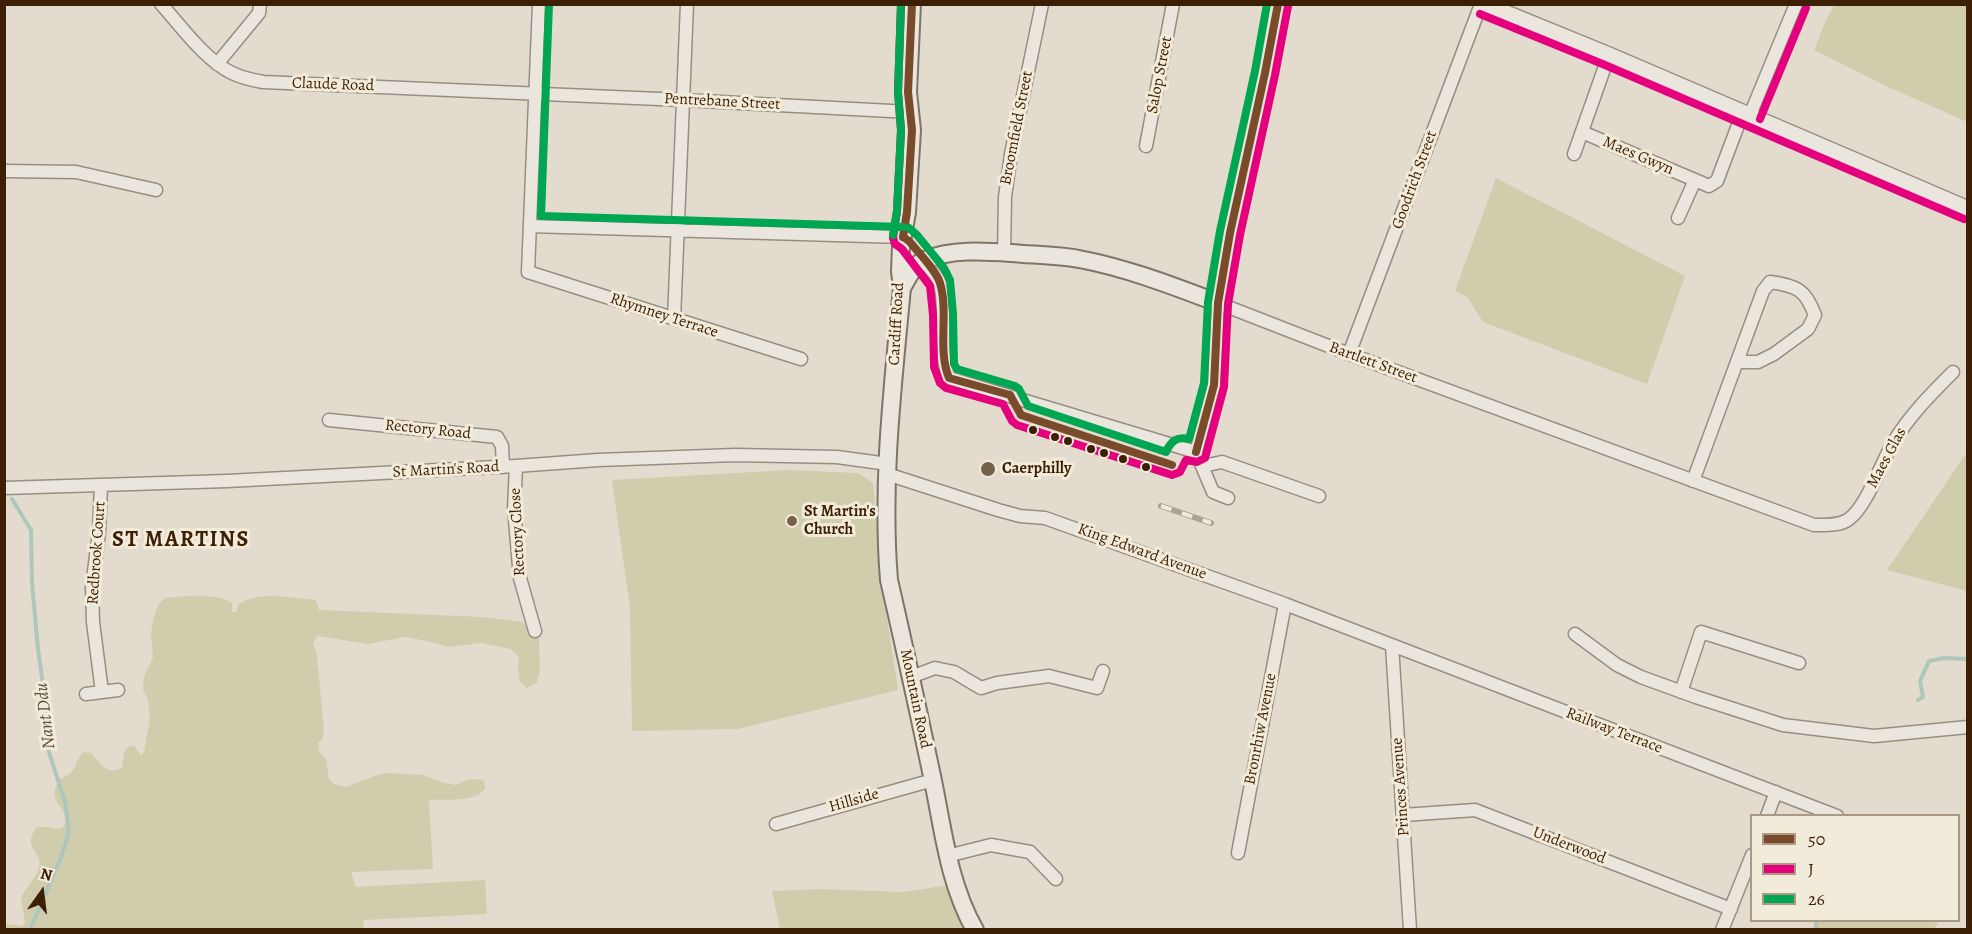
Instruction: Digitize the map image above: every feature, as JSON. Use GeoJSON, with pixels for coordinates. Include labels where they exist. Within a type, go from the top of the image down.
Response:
{"type":"FeatureCollection","features":[{"type":"Feature","properties":{"kind":"main road","name":"Cardiff Road"},"geometry":{"type":"LineString","coordinates":[[888,469],[902,288],[900,272],[908,212],[912,130],[908,92],[912,4]]}},
{"type":"Feature","properties":{"kind":"main road"},"geometry":{"type":"LineString","coordinates":[[1218,303],[1274,5]]}},
{"type":"Feature","properties":{"kind":"main road"},"geometry":{"type":"LineString","coordinates":[[902,288],[912,271],[923,261],[909,241],[903,237]]}},
{"type":"Feature","properties":{"kind":"main road","name":"Bartlett Street"},"geometry":{"type":"LineString","coordinates":[[923,261],[966,251],[1072,258],[1151,278],[1218,303]]}},
{"type":"Feature","properties":{"kind":"main road","name":"Mountain Road"},"geometry":{"type":"LineString","coordinates":[[888,469],[889,580],[933,780],[947,856],[975,930]]}},
{"type":"Feature","properties":{"kind":"street","name":"Claude Road"},"geometry":{"type":"LineString","coordinates":[[161,4],[218,63],[234,74],[263,82],[535,94]]}},
{"type":"Feature","properties":{"kind":"street"},"geometry":{"type":"LineString","coordinates":[[218,63],[259,13],[260,4]]}},
{"type":"Feature","properties":{"kind":"street"},"geometry":{"type":"LineString","coordinates":[[538,4],[530,226],[903,237]]}},
{"type":"Feature","properties":{"kind":"street"},"geometry":{"type":"LineString","coordinates":[[674,319],[687,4]]}},
{"type":"Feature","properties":{"kind":"street","name":"Broomfield Street"},"geometry":{"type":"LineString","coordinates":[[1004,253],[1005,197],[1011,154],[1042,4]]}},
{"type":"Feature","properties":{"kind":"street","name":"Salop Street"},"geometry":{"type":"LineString","coordinates":[[1146,146],[1173,4]]}},
{"type":"Feature","properties":{"kind":"street"},"geometry":{"type":"LineString","coordinates":[[1482,4],[1609,55],[1968,209]]}},
{"type":"Feature","properties":{"kind":"street","name":"Goodrich Street"},"geometry":{"type":"LineString","coordinates":[[1349,354],[1482,4]]}},
{"type":"Feature","properties":{"kind":"street"},"geometry":{"type":"LineString","coordinates":[[1747,114],[1796,4]]}},
{"type":"Feature","properties":{"kind":"street","name":"Maes Gwyn"},"geometry":{"type":"LineString","coordinates":[[1574,154],[1609,55]]}},
{"type":"Feature","properties":{"kind":"street","name":"Pentrebane Street"},"geometry":{"type":"LineString","coordinates":[[535,94],[910,112]]}},
{"type":"Feature","properties":{"kind":"street","name":"Maes Gwyn"},"geometry":{"type":"LineString","coordinates":[[1582,132],[1708,186],[1717,181],[1747,114]]}},
{"type":"Feature","properties":{"kind":"street"},"geometry":{"type":"LineString","coordinates":[[4,171],[76,172],[156,190]]}},
{"type":"Feature","properties":{"kind":"street","name":"Maes Gwyn"},"geometry":{"type":"LineString","coordinates":[[1678,218],[1695,180]]}},
{"type":"Feature","properties":{"kind":"street","name":"Rhymney Terrace"},"geometry":{"type":"LineString","coordinates":[[530,226],[528,272],[801,359]]}},
{"type":"Feature","properties":{"kind":"street"},"geometry":{"type":"LineString","coordinates":[[923,261],[936,274],[940,283],[944,366],[949,378],[1196,452]]}},
{"type":"Feature","properties":{"kind":"street"},"geometry":{"type":"LineString","coordinates":[[1693,481],[1762,291],[1770,282],[1789,285],[1808,297],[1815,315],[1808,330],[1774,354],[1758,362],[1737,362]]}},
{"type":"Feature","properties":{"kind":"street"},"geometry":{"type":"LineString","coordinates":[[1218,303],[1214,385],[1196,452],[1208,485],[1213,492],[1228,498]]}},
{"type":"Feature","properties":{"kind":"street","name":"Bartlett Street"},"geometry":{"type":"LineString","coordinates":[[1218,303],[1349,354],[1814,525]]}},
{"type":"Feature","properties":{"kind":"street","name":"Maes Glas"},"geometry":{"type":"LineString","coordinates":[[1814,525],[1831,525],[1848,520],[1858,509],[1906,422],[1953,372]]}},
{"type":"Feature","properties":{"kind":"street","name":"Rectory Road"},"geometry":{"type":"LineString","coordinates":[[329,420],[497,437],[510,466]]}},
{"type":"Feature","properties":{"kind":"street","name":"St Martin's Road"},"geometry":{"type":"LineString","coordinates":[[4,488],[226,481],[598,460],[747,455],[837,457],[888,469]]}},
{"type":"Feature","properties":{"kind":"street"},"geometry":{"type":"LineString","coordinates":[[1203,466],[1222,462],[1319,496]]}},
{"type":"Feature","properties":{"kind":"street","name":"Rectory Close"},"geometry":{"type":"LineString","coordinates":[[510,466],[520,578],[535,631]]}},
{"type":"Feature","properties":{"kind":"street","name":"King Edward Avenue"},"geometry":{"type":"LineString","coordinates":[[888,469],[1009,513],[1044,518],[1285,604],[1392,645]]}},
{"type":"Feature","properties":{"kind":"street","name":"Redbrook Court"},"geometry":{"type":"LineString","coordinates":[[101,485],[99,532],[92,587],[93,622],[102,692]]}},
{"type":"Feature","properties":{"kind":"street","name":"Bronrhiw Avenue"},"geometry":{"type":"LineString","coordinates":[[1238,853],[1285,604]]}},
{"type":"Feature","properties":{"kind":"street"},"geometry":{"type":"LineString","coordinates":[[1681,692],[1701,632],[1799,663]]}},
{"type":"Feature","properties":{"kind":"street"},"geometry":{"type":"LineString","coordinates":[[1575,634],[1617,664],[1641,677],[1783,725],[1874,736],[1968,727]]}},
{"type":"Feature","properties":{"kind":"street","name":"Railway Terrace"},"geometry":{"type":"LineString","coordinates":[[1392,645],[1832,814]]}},
{"type":"Feature","properties":{"kind":"street","name":"Princes Avenue"},"geometry":{"type":"LineString","coordinates":[[1392,645],[1410,930]]}},
{"type":"Feature","properties":{"kind":"street"},"geometry":{"type":"LineString","coordinates":[[911,677],[935,668],[954,672],[981,688],[997,683],[1049,676],[1097,688],[1103,671]]}},
{"type":"Feature","properties":{"kind":"street"},"geometry":{"type":"LineString","coordinates":[[86,694],[118,690]]}},
{"type":"Feature","properties":{"kind":"street","name":"Hillside"},"geometry":{"type":"LineString","coordinates":[[776,824],[933,780]]}},
{"type":"Feature","properties":{"kind":"street"},"geometry":{"type":"LineString","coordinates":[[1768,814],[1776,792]]}},
{"type":"Feature","properties":{"kind":"street","name":"Underwood"},"geometry":{"type":"LineString","coordinates":[[1403,815],[1475,810],[1731,909]]}},
{"type":"Feature","properties":{"kind":"street"},"geometry":{"type":"LineString","coordinates":[[947,856],[991,845],[1030,852],[1056,879]]}},
{"type":"Feature","properties":{"kind":"street"},"geometry":{"type":"LineString","coordinates":[[1722,930],[1750,860]]}},
{"type":"Feature","properties":{"kind":"shaded area"},"geometry":{"type":"Polygon","coordinates":[[[1834,5],[1967,5],[1967,122],[1884,85],[1814,50],[1834,5]]]}},
{"type":"Feature","properties":{"kind":"shaded area"},"geometry":{"type":"Polygon","coordinates":[[[1496,178],[1685,276],[1647,384],[1483,322],[1467,297],[1455,291],[1496,178]]]}},
{"type":"Feature","properties":{"kind":"shaded area"},"geometry":{"type":"Polygon","coordinates":[[[1967,452],[1967,591],[1887,570],[1967,452]]]}},
{"type":"Feature","properties":{"kind":"shaded area"},"geometry":{"type":"Polygon","coordinates":[[[789,470],[858,473],[873,483],[884,598],[898,690],[738,729],[632,731],[630,608],[612,480],[789,470]]]}},
{"type":"Feature","properties":{"kind":"shaded area"},"geometry":{"type":"Polygon","coordinates":[[[210,596],[227,600],[232,603],[232,612],[236,612],[239,604],[247,600],[276,596],[316,600],[319,610],[483,617],[522,622],[539,639],[540,671],[537,682],[527,688],[520,682],[519,657],[511,649],[481,643],[448,647],[405,637],[368,644],[318,636],[313,643],[317,656],[324,730],[322,741],[318,742],[319,751],[326,759],[329,779],[334,784],[347,787],[387,773],[424,775],[456,785],[466,780],[484,781],[485,789],[474,796],[429,800],[433,869],[351,872],[356,887],[485,880],[487,914],[364,920],[363,930],[5,930],[5,924],[22,926],[25,922],[21,897],[36,874],[40,862],[31,845],[32,834],[37,827],[59,829],[64,826],[67,818],[55,796],[59,779],[73,771],[83,752],[91,753],[103,767],[112,771],[122,768],[124,753],[129,746],[134,746],[141,755],[144,752],[150,718],[148,700],[143,689],[144,677],[153,657],[151,633],[154,616],[159,604],[165,598],[210,596]]]}},
{"type":"Feature","properties":{"kind":"shaded area"},"geometry":{"type":"Polygon","coordinates":[[[956,884],[975,929],[780,929],[772,891],[820,889],[902,892],[956,884]]]}},
{"type":"Feature","properties":{"kind":"shaded area"},"geometry":{"type":"Polygon","coordinates":[[[1816,922],[1938,922],[1934,930],[1816,929],[1816,922]]]}},
{"type":"Feature","properties":{"kind":"waterway","name":"Nant Ddu"},"geometry":{"type":"LineString","coordinates":[[12,499],[31,530],[32,583],[46,706],[48,749],[65,802],[69,831],[62,855],[30,930]]}},
{"type":"Feature","properties":{"kind":"waterway"},"geometry":{"type":"LineString","coordinates":[[1918,700],[1923,697],[1920,681],[1929,661],[1944,658],[1968,659]]}},
{"type":"Feature","properties":{"kind":"waterway"},"geometry":{"type":"LineString","coordinates":[[1816,922],[1816,930]]}},
{"type":"Feature","properties":{"kind":"railway"},"geometry":{"type":"LineString","coordinates":[[1161,506],[1211,523]]}},
{"type":"Feature","properties":{"kind":"transit line","name":"26"},"geometry":{"type":"LineString","coordinates":[[549,4],[541,216],[903,227]]}},
{"type":"Feature","properties":{"kind":"transit line","name":"J"},"geometry":{"type":"LineString","coordinates":[[901,4],[898,92],[901,130],[897,211],[893,238],[895,244],[902,249],[930,286],[934,367],[940,383],[946,388],[1003,404],[1012,421],[1017,425],[1172,475],[1180,472],[1186,460],[1197,462],[1205,458],[1224,387],[1228,304],[1240,235],[1288,6]]}},
{"type":"Feature","properties":{"kind":"transit line","name":"26"},"geometry":{"type":"LineString","coordinates":[[893,235],[897,211],[901,130],[898,92],[901,4]]}},
{"type":"Feature","properties":{"kind":"transit line","name":"50"},"geometry":{"type":"LineString","coordinates":[[903,237],[907,212],[912,130],[908,92],[912,4]]}},
{"type":"Feature","properties":{"kind":"transit line","name":"26"},"geometry":{"type":"LineString","coordinates":[[909,228],[944,268],[950,280],[954,364],[957,369],[1015,386],[1028,406],[1166,452],[1175,440],[1189,439],[1204,383],[1208,302],[1220,231],[1255,71],[1267,4]]}},
{"type":"Feature","properties":{"kind":"transit line","name":"50"},"geometry":{"type":"LineString","coordinates":[[1196,452],[1214,385],[1218,303],[1230,233],[1278,4]]}},
{"type":"Feature","properties":{"kind":"transit line","name":"J"},"geometry":{"type":"LineString","coordinates":[[1760,119],[1806,8]]}},
{"type":"Feature","properties":{"kind":"transit line","name":"J"},"geometry":{"type":"LineString","coordinates":[[1480,14],[1964,219]]}},
{"type":"Feature","properties":{"kind":"transit line","name":"50"},"geometry":{"type":"LineString","coordinates":[[903,237],[935,272],[940,283],[944,306],[944,355],[949,378],[1010,395]]}},
{"type":"Feature","properties":{"kind":"transit line","name":"50"},"geometry":{"type":"LineString","coordinates":[[1010,395],[1021,415],[1172,465]]}},
{"type":"Feature","properties":{"kind":"place","name":"Caerphilly"},"geometry":{"type":"Point","coordinates":[988,469]}},
{"type":"Feature","properties":{"kind":"place","name":"St Martin's Church"},"geometry":{"type":"Point","coordinates":[792,521]}},
{"type":"Feature","properties":{"kind":"district","name":"ST MARTINS"},"geometry":{"type":"Point","coordinates":[181,541]}}]}
